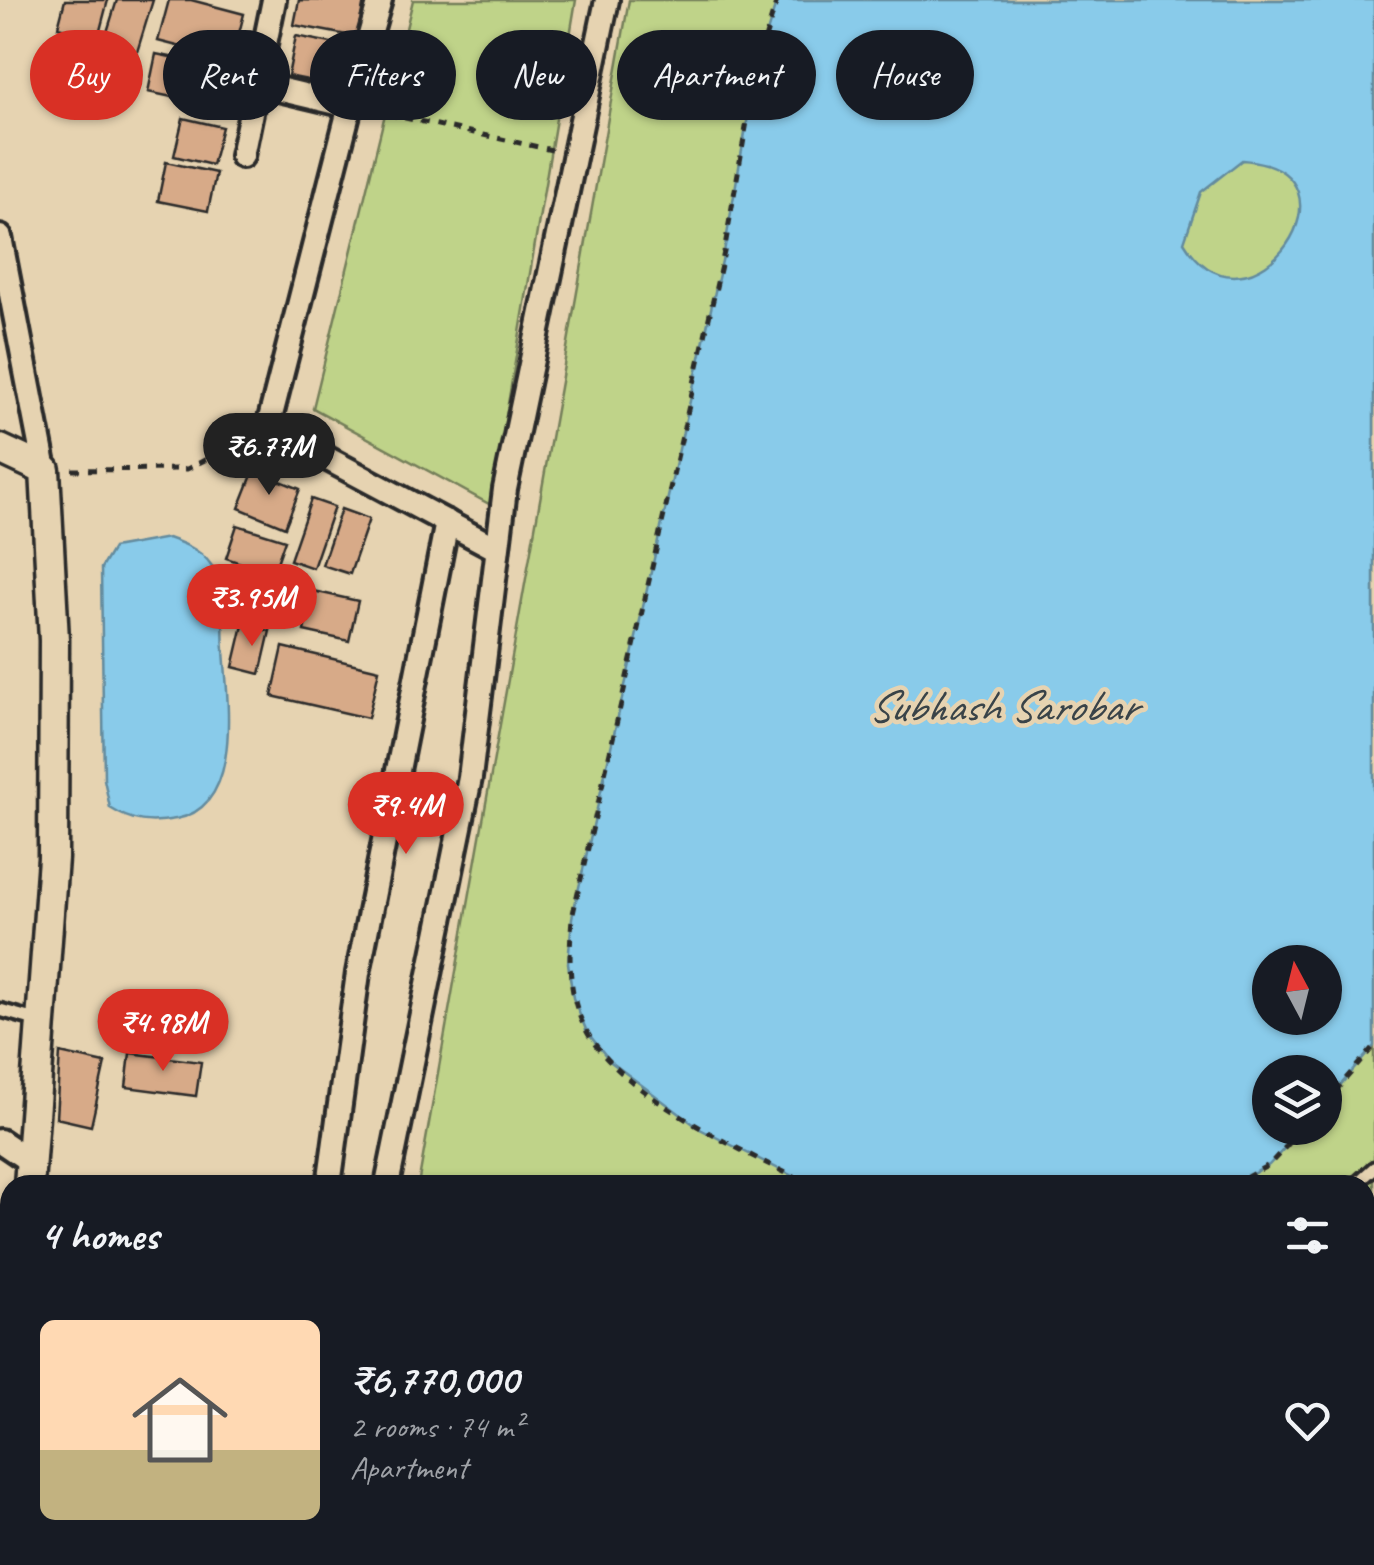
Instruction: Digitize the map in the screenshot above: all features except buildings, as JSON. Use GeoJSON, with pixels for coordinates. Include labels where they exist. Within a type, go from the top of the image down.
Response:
{"type":"FeatureCollection","features":[{"type":"Feature","properties":{"kind":"street"},"geometry":{"type":"LineString","coordinates":[[268,30],[274,0]]}},
{"type":"Feature","properties":{"kind":"street"},"geometry":{"type":"LineString","coordinates":[[372,30],[380,0]]}},
{"type":"Feature","properties":{"kind":"street"},"geometry":{"type":"LineString","coordinates":[[390,1175],[470,778],[504,489],[607,0]]}},
{"type":"Feature","properties":{"kind":"street"},"geometry":{"type":"LineString","coordinates":[[242,156],[250,120]]}},
{"type":"Feature","properties":{"kind":"street"},"geometry":{"type":"LineString","coordinates":[[346,120],[268,427],[498,549]]}},
{"type":"Feature","properties":{"kind":"street"},"geometry":{"type":"LineString","coordinates":[[0,236],[44,470],[55,731],[32,1175]]}},
{"type":"Feature","properties":{"kind":"street"},"geometry":{"type":"LineString","coordinates":[[0,449],[44,470]]}},
{"type":"Feature","properties":{"kind":"street"},"geometry":{"type":"LineString","coordinates":[[331,1175],[358,973],[447,522]]}},
{"type":"Feature","properties":{"kind":"street"},"geometry":{"type":"LineString","coordinates":[[0,1141],[30,1175]]}},
{"type":"Feature","properties":{"kind":"lane"},"geometry":{"type":"LineString","coordinates":[[0,1010],[43,1022]]}},
{"type":"Feature","properties":{"kind":"path"},"geometry":{"type":"LineString","coordinates":[[776,0],[756,66],[724,252],[572,918],[568,963],[573,998],[586,1032],[610,1062],[700,1130],[790,1175]]}},
{"type":"Feature","properties":{"kind":"path"},"geometry":{"type":"LineString","coordinates":[[415,120],[576,155]]}},
{"type":"Feature","properties":{"kind":"path"},"geometry":{"type":"LineString","coordinates":[[44,470],[188,470],[268,427]]}},
{"type":"Feature","properties":{"kind":"path"},"geometry":{"type":"LineString","coordinates":[[1342,1083],[1374,1046]]}},
{"type":"Feature","properties":{"kind":"path"},"geometry":{"type":"LineString","coordinates":[[1251,1175],[1268,1166],[1287,1145]]}},
{"type":"Feature","properties":{"kind":"green space"},"geometry":{"type":"Polygon","coordinates":[[[413,0],[576,0],[571,30],[476,30],[476,120],[556,120],[491,505],[313,408],[384,120],[456,120],[456,30],[406,30],[413,0]]]}},
{"type":"Feature","properties":{"kind":"green space","name":"Subhash Sarobar"},"geometry":{"type":"Polygon","coordinates":[[[629,0],[1374,0],[1374,1175],[420,1175],[617,67],[617,120],[816,120],[816,30],[624,30],[629,0]]]}},
{"type":"Feature","properties":{"kind":"water","name":"Subhash Sarobar"},"geometry":{"type":"Polygon","coordinates":[[[777,0],[1374,0],[1374,1046],[1342,1083],[1342,1055],[1252,1055],[1252,1145],[1287,1145],[1269,1165],[1250,1175],[790,1175],[700,1129],[611,1062],[587,1032],[573,998],[568,963],[572,918],[724,252],[747,120],[816,120],[816,30],[768,30],[777,0]],[[1242,160],[1201,192],[1184,242],[1211,270],[1239,276],[1266,265],[1287,244],[1299,218],[1298,192],[1280,170],[1242,160]]]}},
{"type":"Feature","properties":{"kind":"water"},"geometry":{"type":"Polygon","coordinates":[[[168,538],[202,555],[219,581],[227,748],[213,794],[198,810],[176,819],[149,821],[110,808],[104,779],[101,568],[113,548],[168,538]]]}}]}
